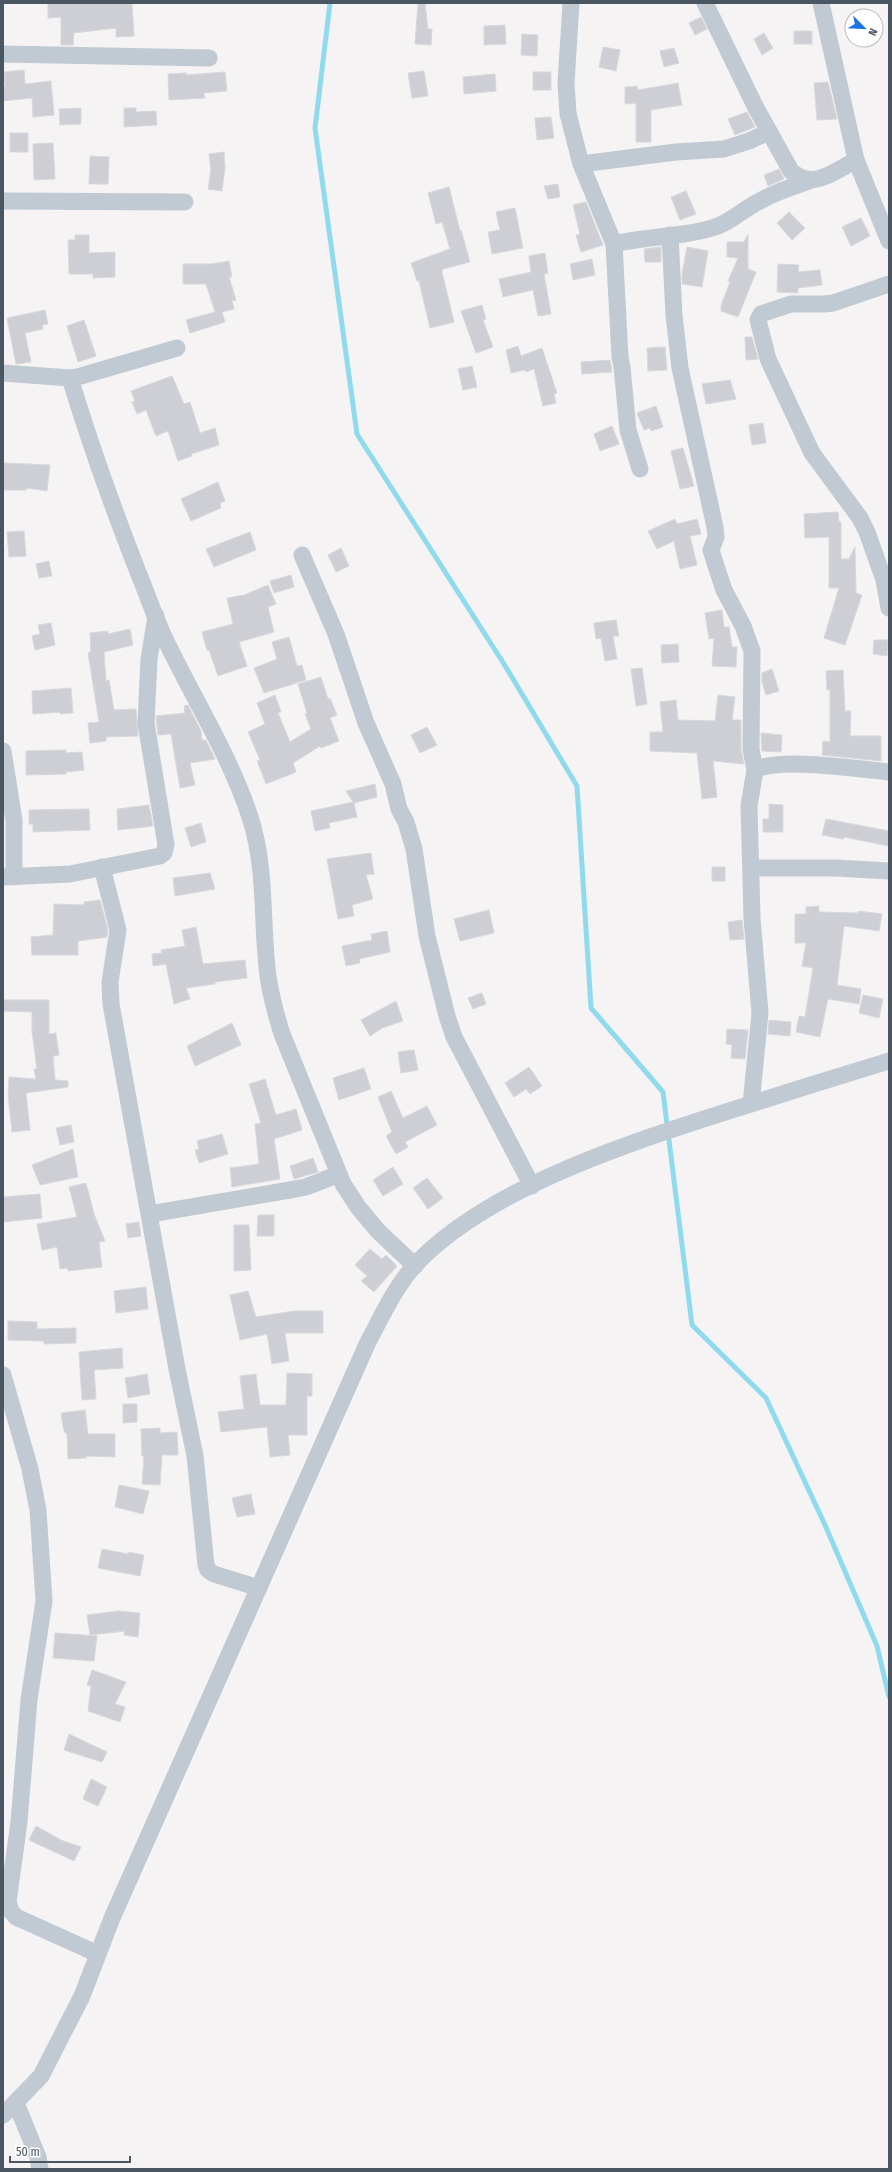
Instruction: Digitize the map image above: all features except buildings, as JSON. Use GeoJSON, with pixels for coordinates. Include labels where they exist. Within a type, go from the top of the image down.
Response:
{"type":"FeatureCollection","features":[{"type":"Feature","properties":{"kind":"street"},"geometry":{"type":"LineString","coordinates":[[571,3],[566,83],[568,114],[581,164],[614,244],[620,357],[628,430],[640,470]]}},
{"type":"Feature","properties":{"kind":"street"},"geometry":{"type":"LineString","coordinates":[[704,3],[769,132],[791,171],[796,176],[809,181]]}},
{"type":"Feature","properties":{"kind":"street"},"geometry":{"type":"LineString","coordinates":[[821,3],[856,160],[889,241]]}},
{"type":"Feature","properties":{"kind":"street"},"geometry":{"type":"LineString","coordinates":[[3,54],[209,58]]}},
{"type":"Feature","properties":{"kind":"street"},"geometry":{"type":"LineString","coordinates":[[581,164],[676,152],[724,149],[743,144],[769,132]]}},
{"type":"Feature","properties":{"kind":"street"},"geometry":{"type":"LineString","coordinates":[[614,244],[639,238],[670,235],[717,226],[773,194],[828,175],[856,160]]}},
{"type":"Feature","properties":{"kind":"street"},"geometry":{"type":"LineString","coordinates":[[3,201],[185,202]]}},
{"type":"Feature","properties":{"kind":"street"},"geometry":{"type":"LineString","coordinates":[[670,235],[674,315],[680,368],[715,527],[716,537],[711,550],[724,590],[743,626],[752,651],[753,713],[751,749],[755,770],[749,806],[752,868],[752,918],[760,1013],[751,1104]]}},
{"type":"Feature","properties":{"kind":"street"},"geometry":{"type":"LineString","coordinates":[[889,284],[829,304],[791,304],[761,314],[758,320],[768,359],[812,453],[860,518],[867,532],[884,580],[889,608]]}},
{"type":"Feature","properties":{"kind":"street"},"geometry":{"type":"LineString","coordinates":[[3,373],[70,378],[177,348]]}},
{"type":"Feature","properties":{"kind":"street"},"geometry":{"type":"LineString","coordinates":[[70,378],[88,437],[166,642],[206,717],[250,817],[264,887],[268,975],[275,1011],[338,1174],[358,1207],[378,1231],[415,1266]]}},
{"type":"Feature","properties":{"kind":"street"},"geometry":{"type":"LineString","coordinates":[[302,555],[336,634],[366,723],[393,784],[399,809],[410,835],[414,849],[427,936],[447,1016],[454,1037],[532,1186]]}},
{"type":"Feature","properties":{"kind":"street"},"geometry":{"type":"LineString","coordinates":[[3,751],[14,820],[9,877],[70,874],[160,856],[165,850],[146,723],[149,659],[156,616]]}},
{"type":"Feature","properties":{"kind":"street"},"geometry":{"type":"LineString","coordinates":[[755,770],[774,765],[816,765],[889,772]]}},
{"type":"Feature","properties":{"kind":"street"},"geometry":{"type":"LineString","coordinates":[[102,867],[118,930],[110,982],[111,1004],[150,1214],[176,1369],[195,1456],[206,1565],[208,1570],[214,1574],[259,1588]]}},
{"type":"Feature","properties":{"kind":"street"},"geometry":{"type":"LineString","coordinates":[[752,868],[836,868],[889,871]]}},
{"type":"Feature","properties":{"kind":"street"},"geometry":{"type":"LineString","coordinates":[[3,2114],[16,2103],[41,2076],[82,1996],[98,1954],[368,1342],[397,1288],[415,1266],[478,1214],[532,1186],[633,1142],[889,1060]]}},
{"type":"Feature","properties":{"kind":"street"},"geometry":{"type":"LineString","coordinates":[[150,1214],[306,1187],[338,1174]]}},
{"type":"Feature","properties":{"kind":"street"},"geometry":{"type":"LineString","coordinates":[[3,1375],[30,1469],[38,1510],[44,1601],[29,1700],[19,1822],[8,1902],[11,1911],[16,1917],[98,1954]]}},
{"type":"Feature","properties":{"kind":"street"},"geometry":{"type":"LineString","coordinates":[[16,2103],[38,2156],[40,2169]]}},
{"type":"Feature","properties":{"kind":"waterway"},"geometry":{"type":"LineString","coordinates":[[330,3],[315,128],[357,434],[504,664],[577,786],[591,1008],[663,1092],[692,1325],[766,1398],[825,1525],[877,1646],[889,1697]]}}]}
